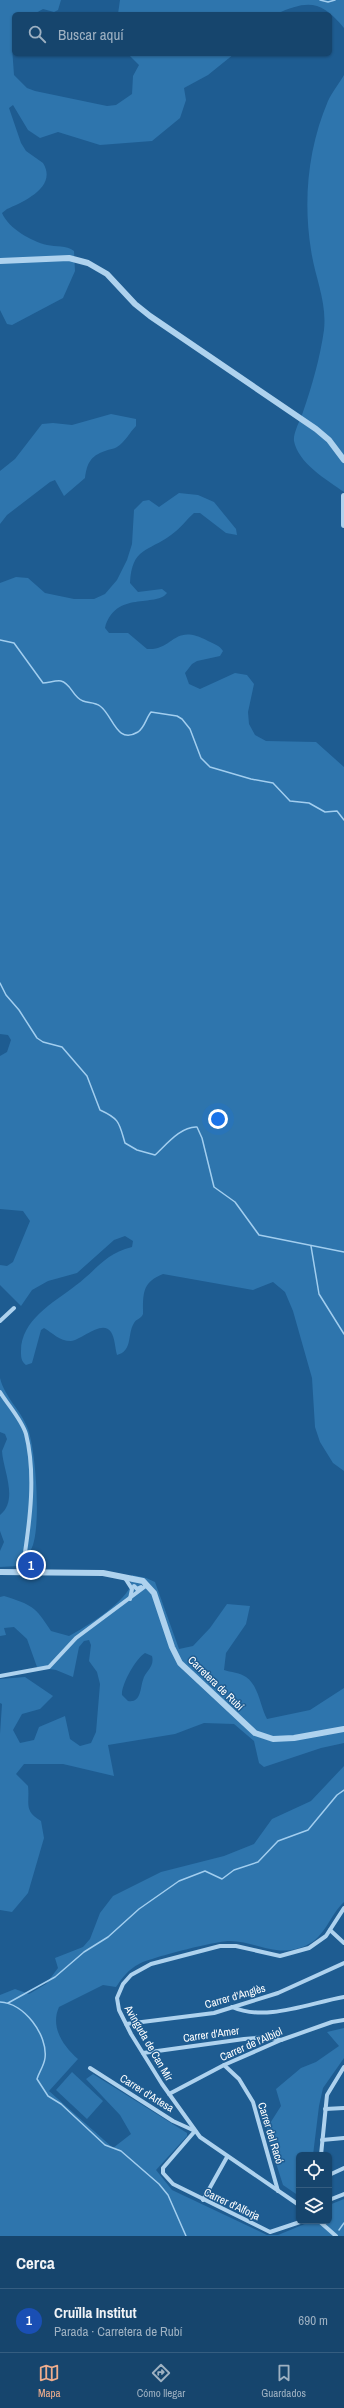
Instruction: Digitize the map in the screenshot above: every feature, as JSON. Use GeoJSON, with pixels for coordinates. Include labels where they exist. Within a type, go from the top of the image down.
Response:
{"type":"FeatureCollection","features":[{"type":"Feature","properties":{"kind":"street"},"geometry":{"type":"LineString","coordinates":[[0,261],[69,258],[88,263],[99,268],[150,316],[316,429],[334,446],[344,460]]}},
{"type":"Feature","properties":{"kind":"street"},"geometry":{"type":"LineString","coordinates":[[344,496],[344,525]]}},
{"type":"Feature","properties":{"kind":"street"},"geometry":{"type":"LineString","coordinates":[[0,1321],[14,1308]]}},
{"type":"Feature","properties":{"kind":"street"},"geometry":{"type":"LineString","coordinates":[[0,1392],[26,1433],[30,1477],[30,1508],[24,1565],[29,1570]]}},
{"type":"Feature","properties":{"kind":"street"},"geometry":{"type":"LineString","coordinates":[[19,1571],[24,1559]]}},
{"type":"Feature","properties":{"kind":"street"},"geometry":{"type":"LineString","coordinates":[[0,1572],[29,1570],[103,1573],[125,1578],[139,1585]]}},
{"type":"Feature","properties":{"kind":"street"},"geometry":{"type":"LineString","coordinates":[[125,1578],[139,1585]]}},
{"type":"Feature","properties":{"kind":"street"},"geometry":{"type":"LineString","coordinates":[[0,1676],[49,1667],[76,1638],[137,1593],[139,1585]]}},
{"type":"Feature","properties":{"kind":"street"},"geometry":{"type":"LineString","coordinates":[[130,1599],[139,1585]]}},
{"type":"Feature","properties":{"kind":"street","name":"Carretera de Rubí"},"geometry":{"type":"LineString","coordinates":[[139,1585],[154,1593],[172,1647],[180,1663],[194,1678],[255,1733],[273,1739],[294,1738],[344,1728]]}},
{"type":"Feature","properties":{"kind":"street","name":"Avinguda de Can Mir"},"geometry":{"type":"LineString","coordinates":[[296,2203],[227,2157],[195,2131],[169,2094],[126,2024],[119,2010],[118,1995],[131,1975],[144,1966],[220,1946],[236,1946],[276,1955],[286,1955],[313,1947],[330,1930],[344,1908]]}},
{"type":"Feature","properties":{"kind":"street"},"geometry":{"type":"LineString","coordinates":[[330,1930],[344,1943]]}},
{"type":"Feature","properties":{"kind":"street","name":"Carrer d'Anglès"},"geometry":{"type":"LineString","coordinates":[[126,2024],[205,2015],[232,2008],[278,1993],[344,1963]]}},
{"type":"Feature","properties":{"kind":"street"},"geometry":{"type":"LineString","coordinates":[[232,2008],[248,2012],[273,2012],[344,1997]]}},
{"type":"Feature","properties":{"kind":"street","name":"Carrer de l'Albiol"},"geometry":{"type":"LineString","coordinates":[[169,2094],[224,2065],[281,2040],[332,2022],[344,2020]]}},
{"type":"Feature","properties":{"kind":"street","name":"Carrer d'Amer"},"geometry":{"type":"LineString","coordinates":[[143,2053],[244,2039],[266,2038],[281,2040]]}},
{"type":"Feature","properties":{"kind":"street","name":"Carrer del Racó"},"geometry":{"type":"LineString","coordinates":[[224,2065],[239,2080],[253,2102],[278,2191]]}},
{"type":"Feature","properties":{"kind":"street"},"geometry":{"type":"LineString","coordinates":[[320,2152],[328,2092],[344,2067]]}},
{"type":"Feature","properties":{"kind":"street","name":"Carrer d'Artesa"},"geometry":{"type":"LineString","coordinates":[[90,2068],[174,2121],[195,2131]]}},
{"type":"Feature","properties":{"kind":"street"},"geometry":{"type":"LineString","coordinates":[[325,2109],[344,2108]]}},
{"type":"Feature","properties":{"kind":"street","name":"Carrer d'Alforja"},"geometry":{"type":"LineString","coordinates":[[195,2131],[162,2170],[173,2184],[202,2200],[270,2232],[296,2223]]}},
{"type":"Feature","properties":{"kind":"street"},"geometry":{"type":"LineString","coordinates":[[322,2140],[344,2138]]}},
{"type":"Feature","properties":{"kind":"street"},"geometry":{"type":"LineString","coordinates":[[202,2200],[227,2157]]}},
{"type":"Feature","properties":{"kind":"street"},"geometry":{"type":"LineString","coordinates":[[332,2174],[344,2168]]}},
{"type":"Feature","properties":{"kind":"street"},"geometry":{"type":"LineString","coordinates":[[332,2199],[344,2194]]}},
{"type":"Feature","properties":{"kind":"street"},"geometry":{"type":"LineString","coordinates":[[322,2224],[336,2236]]}},
{"type":"Feature","properties":{"kind":"shaded area"},"geometry":{"type":"Polygon","coordinates":[[[0,0],[61,0],[58,10],[54,12],[43,9],[38,12],[12,12],[12,56],[14,75],[27,88],[35,91],[107,106],[116,105],[132,94],[133,76],[139,65],[130,56],[232,56],[208,75],[184,88],[186,100],[180,118],[152,141],[100,145],[58,132],[40,138],[28,130],[13,105],[9,108],[21,143],[26,151],[43,163],[46,172],[46,179],[37,192],[2,213],[5,219],[15,229],[34,241],[47,245],[64,247],[74,251],[75,271],[63,298],[12,325],[7,324],[0,310],[0,0]]]}},
{"type":"Feature","properties":{"kind":"shaded area"},"geometry":{"type":"Polygon","coordinates":[[[120,0],[344,0],[344,28],[332,16],[332,12],[328,12],[313,5],[297,6],[280,12],[118,12],[120,0]]]}},
{"type":"Feature","properties":{"kind":"shaded area"},"geometry":{"type":"Polygon","coordinates":[[[344,75],[344,492],[307,464],[297,449],[294,438],[313,382],[324,330],[324,309],[311,250],[307,212],[309,174],[321,119],[330,98],[344,75]]]}},
{"type":"Feature","properties":{"kind":"shaded area"},"geometry":{"type":"Polygon","coordinates":[[[111,414],[136,419],[136,426],[120,445],[116,448],[96,455],[88,465],[85,478],[64,496],[55,480],[50,482],[7,515],[0,524],[0,471],[15,459],[42,424],[53,423],[72,425],[111,414]]]}},
{"type":"Feature","properties":{"kind":"shaded area"},"geometry":{"type":"Polygon","coordinates":[[[179,493],[198,495],[214,502],[236,529],[237,535],[226,533],[200,513],[194,513],[174,533],[148,548],[138,556],[131,571],[130,583],[138,592],[162,589],[167,593],[162,597],[126,604],[117,609],[110,616],[105,628],[109,633],[128,633],[147,649],[163,646],[180,636],[188,635],[196,636],[220,647],[223,651],[220,656],[197,661],[192,664],[185,673],[189,684],[200,689],[235,673],[247,675],[254,684],[248,712],[249,724],[255,735],[266,741],[316,742],[344,767],[344,1471],[333,1463],[320,1442],[315,1427],[312,1378],[293,1311],[285,1292],[273,1282],[253,1290],[163,1274],[156,1277],[147,1285],[143,1300],[143,1314],[134,1323],[128,1346],[122,1353],[117,1355],[113,1337],[111,1332],[107,1329],[97,1329],[76,1340],[67,1341],[44,1328],[41,1330],[32,1363],[26,1365],[21,1357],[22,1340],[32,1321],[48,1306],[83,1280],[107,1258],[122,1250],[132,1247],[133,1241],[125,1236],[114,1240],[77,1273],[48,1281],[32,1290],[21,1306],[0,1285],[0,1265],[7,1266],[13,1262],[30,1221],[23,1211],[0,1209],[0,1056],[7,1052],[11,1040],[8,1035],[0,1034],[0,583],[16,577],[28,578],[45,593],[74,599],[94,599],[105,594],[117,580],[127,560],[132,544],[134,510],[143,501],[149,500],[159,507],[179,493]]]}},
{"type":"Feature","properties":{"kind":"shaded area"},"geometry":{"type":"Polygon","coordinates":[[[0,1378],[9,1398],[25,1422],[31,1439],[35,1468],[37,1517],[33,1545],[26,1558],[18,1566],[0,1567],[0,1551],[4,1542],[0,1531],[0,1515],[6,1509],[9,1493],[2,1451],[7,1439],[5,1434],[0,1432],[0,1378]]]}},
{"type":"Feature","properties":{"kind":"shaded area"},"geometry":{"type":"Polygon","coordinates":[[[132,1575],[146,1578],[155,1582],[179,1649],[193,1646],[210,1628],[227,1604],[250,1606],[246,1624],[226,1653],[224,1670],[241,1674],[250,1681],[257,1691],[267,1719],[310,1710],[344,1688],[344,1743],[321,1748],[264,1767],[259,1763],[254,1741],[234,1724],[204,1723],[175,1734],[108,1745],[114,1776],[63,1764],[24,1764],[16,1774],[28,1786],[28,1806],[35,1817],[41,1821],[44,1838],[28,1893],[12,1912],[0,1910],[0,1734],[2,1704],[0,1703],[0,1679],[25,1677],[53,1696],[40,1709],[22,1714],[13,1730],[20,1743],[34,1740],[39,1727],[65,1716],[70,1739],[80,1746],[91,1743],[96,1732],[100,1684],[97,1672],[89,1661],[91,1645],[89,1640],[84,1641],[79,1647],[73,1677],[56,1670],[37,1667],[27,1639],[14,1627],[4,1628],[6,1635],[0,1636],[0,1597],[4,1596],[27,1604],[41,1616],[51,1631],[69,1636],[93,1621],[119,1601],[130,1587],[132,1575]],[[145,1653],[137,1660],[130,1672],[122,1691],[122,1695],[128,1701],[138,1698],[144,1677],[153,1660],[152,1656],[145,1653]]]}},
{"type":"Feature","properties":{"kind":"shaded area"},"geometry":{"type":"Polygon","coordinates":[[[344,1766],[344,1902],[318,1937],[307,1945],[297,1949],[268,1949],[240,1942],[223,1941],[169,1954],[145,1961],[135,1966],[126,1974],[116,1987],[103,1985],[59,2007],[56,2022],[57,2029],[67,2048],[78,2059],[49,2091],[113,2148],[131,2134],[120,2115],[86,2079],[93,2074],[187,2133],[187,2136],[156,2170],[172,2190],[267,2235],[278,2235],[305,2224],[332,2224],[332,2204],[344,2199],[344,2236],[0,2236],[0,1995],[15,1989],[29,1994],[46,1984],[58,1968],[55,1958],[83,1947],[90,1939],[100,1913],[113,1896],[161,1872],[224,1856],[254,1844],[272,1819],[311,1801],[344,1766]]]}},
{"type":"Feature","properties":{"kind":"shaded area"},"geometry":{"type":"Polygon","coordinates":[[[344,2028],[344,2058],[323,2088],[319,2106],[313,2152],[296,2152],[296,2194],[283,2185],[267,2135],[267,2128],[281,2106],[276,2089],[301,2068],[316,2062],[339,2046],[327,2032],[344,2028]]]}},
{"type":"Feature","properties":{"kind":"shaded area"},"geometry":{"type":"Polygon","coordinates":[[[72,2072],[103,2101],[87,2119],[56,2090],[72,2072]]]}},
{"type":"Feature","properties":{"kind":"waterway"},"geometry":{"type":"LineString","coordinates":[[320,0],[328,2],[335,0]]}},
{"type":"Feature","properties":{"kind":"waterway"},"geometry":{"type":"LineString","coordinates":[[0,640],[14,643],[43,683],[59,681],[64,682],[77,697],[85,702],[100,706],[120,732],[125,735],[131,735],[138,732],[151,712],[177,716],[182,719],[190,729],[201,758],[210,767],[251,779],[273,783],[290,801],[309,803],[325,812],[337,811],[344,820]]}},
{"type":"Feature","properties":{"kind":"waterway"},"geometry":{"type":"LineString","coordinates":[[0,983],[6,995],[19,1010],[37,1038],[43,1042],[62,1047],[87,1076],[100,1110],[112,1116],[118,1122],[125,1143],[137,1150],[155,1155],[169,1141],[180,1133],[197,1127],[202,1138],[214,1187],[235,1202],[259,1235],[344,1252]]}},
{"type":"Feature","properties":{"kind":"waterway"},"geometry":{"type":"LineString","coordinates":[[311,1246],[319,1294],[344,1334]]}},
{"type":"Feature","properties":{"kind":"waterway"},"geometry":{"type":"LineString","coordinates":[[8,2003],[55,1977],[84,1952],[108,1937],[139,1909],[179,1881],[205,1871],[222,1879],[234,1870],[258,1862],[278,1841],[308,1830],[337,1795],[344,1790]]}},
{"type":"Feature","properties":{"kind":"waterway"},"geometry":{"type":"LineString","coordinates":[[0,2002],[18,2008],[26,2014],[38,2030],[43,2040],[45,2058],[44,2064],[37,2079],[48,2096],[61,2104],[105,2145],[121,2151],[159,2184],[168,2195],[186,2236]]}},
{"type":"Feature","properties":{"kind":"waterway"},"geometry":{"type":"LineString","coordinates":[[339,2230],[344,2223]]}},
{"type":"Feature","properties":{"kind":"place","name":"Cruïlla Institut"},"geometry":{"type":"Point","coordinates":[31,1565]}}]}
